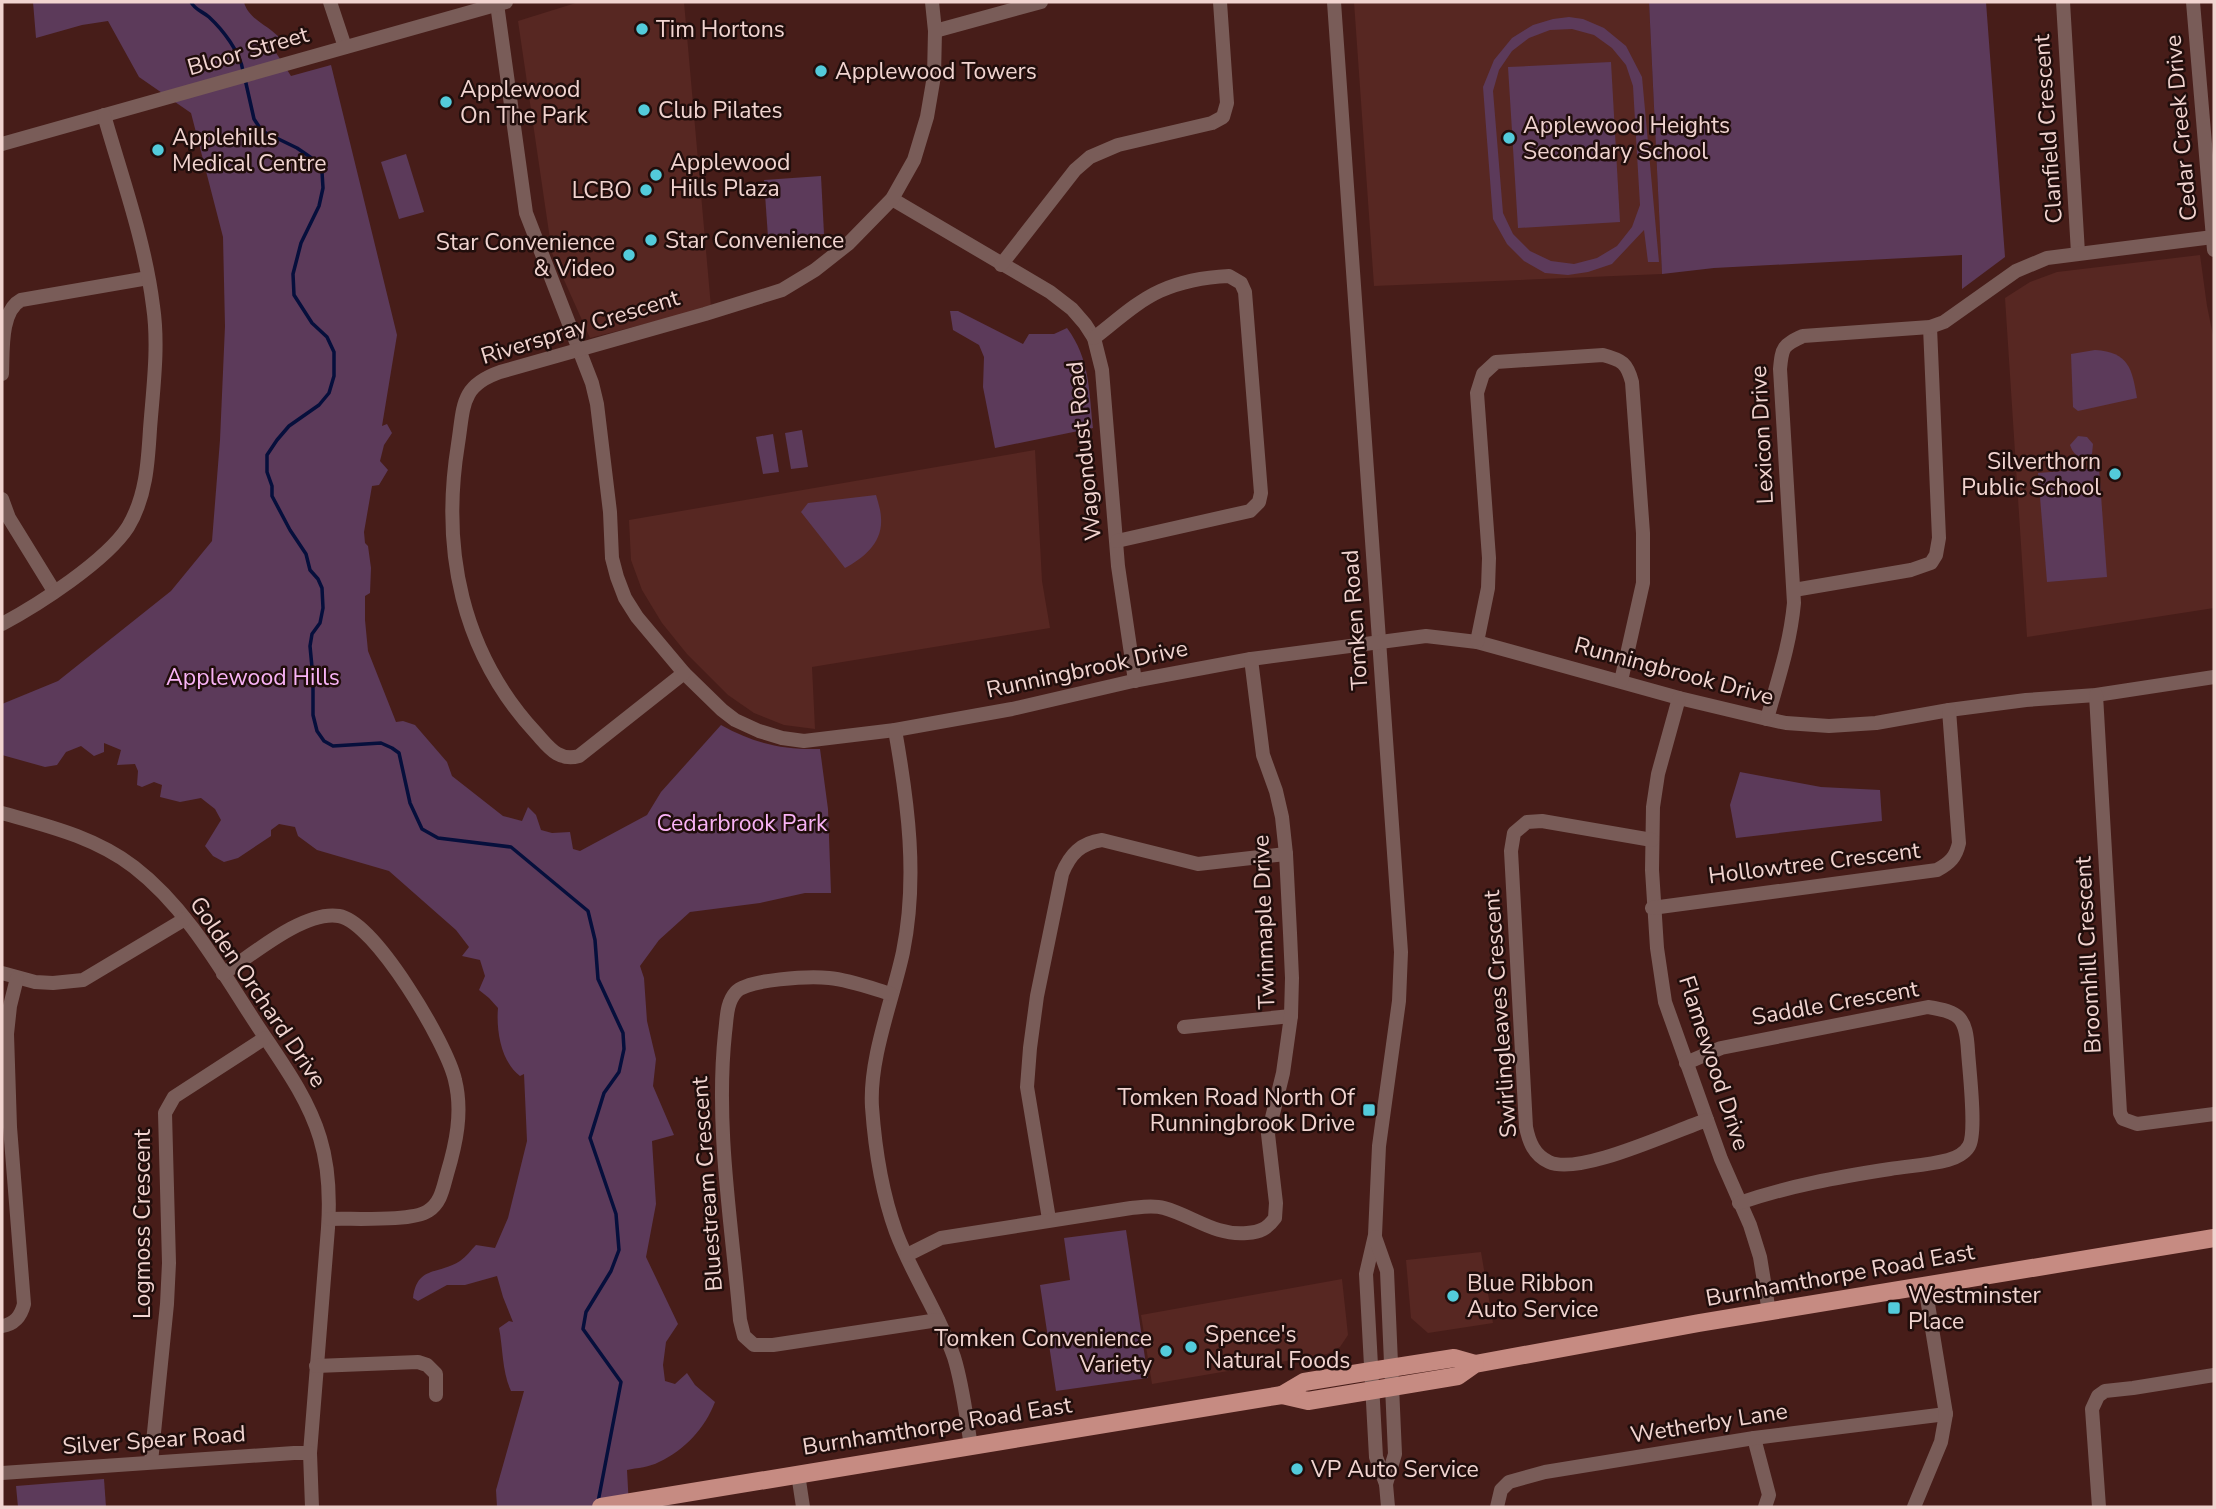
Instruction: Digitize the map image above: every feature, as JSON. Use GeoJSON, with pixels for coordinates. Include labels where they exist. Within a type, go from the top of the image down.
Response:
{"type":"FeatureCollection","features":[{"type":"Feature","properties":{"kind":"main road","name":"Burnhamthorpe Road East"},"geometry":{"type":"LineString","coordinates":[[1282,1395],[1308,1401],[1458,1376],[1475,1364],[2214,1238]]}},
{"type":"Feature","properties":{"kind":"main road","name":"Burnhamthorpe Road East"},"geometry":{"type":"LineString","coordinates":[[606,1506],[1282,1395],[1304,1382],[1371,1370],[1454,1358],[1475,1364]]}},
{"type":"Feature","properties":{"kind":"street"},"geometry":{"type":"LineString","coordinates":[[330,2],[345,47]]}},
{"type":"Feature","properties":{"kind":"street","name":"Riverspray Crescent"},"geometry":{"type":"LineString","coordinates":[[684,673],[585,752],[572,758],[563,758],[554,752],[527,723],[488,666],[463,601],[451,513],[456,458],[467,396],[485,377],[782,290],[835,255],[891,199],[914,159],[927,117],[934,76],[932,2]]}},
{"type":"Feature","properties":{"kind":"street"},"geometry":{"type":"LineString","coordinates":[[934,31],[1041,2]]}},
{"type":"Feature","properties":{"kind":"street"},"geometry":{"type":"LineString","coordinates":[[1001,265],[1075,170],[1090,157],[1118,145],[1212,123],[1223,117],[1227,103],[1220,2]]}},
{"type":"Feature","properties":{"kind":"street","name":"Tomken Road"},"geometry":{"type":"LineString","coordinates":[[1334,2],[1401,972],[1379,1146],[1374,1235],[1366,1274],[1376,1457],[1387,1484]]}},
{"type":"Feature","properties":{"kind":"street","name":"Clanfield Crescent"},"geometry":{"type":"LineString","coordinates":[[2063,2],[2078,253]]}},
{"type":"Feature","properties":{"kind":"street","name":"Cedar Creek Drive"},"geometry":{"type":"LineString","coordinates":[[2193,2],[2213,243]]}},
{"type":"Feature","properties":{"kind":"street","name":"Bloor Street"},"geometry":{"type":"LineString","coordinates":[[2,144],[501,3]]}},
{"type":"Feature","properties":{"kind":"street","name":"Runningbrook Drive"},"geometry":{"type":"LineString","coordinates":[[501,3],[526,213],[592,383],[610,512],[612,558],[617,577],[625,598],[637,617],[684,673],[722,710],[759,732],[804,741],[895,730],[1012,709],[1135,681],[1251,659],[1426,636],[1477,642],[1679,698],[1768,719],[1829,726],[1876,723],[1949,710],[2096,695],[2214,677]]}},
{"type":"Feature","properties":{"kind":"street"},"geometry":{"type":"LineString","coordinates":[[2,624],[97,561],[114,545],[128,527],[139,504],[147,473],[155,346],[154,308],[142,247],[104,115]]}},
{"type":"Feature","properties":{"kind":"street","name":"Wagondust Road"},"geometry":{"type":"LineString","coordinates":[[891,199],[1063,301],[1094,338],[1102,370],[1118,566],[1135,681]]}},
{"type":"Feature","properties":{"kind":"street","name":"Lexicon Drive"},"geometry":{"type":"LineString","coordinates":[[1768,719],[1789,640],[1794,590],[1780,369],[1782,350],[1790,342],[1803,336],[1930,327],[1944,322],[2016,271],[2047,258],[2078,253],[2213,243]]}},
{"type":"Feature","properties":{"kind":"street"},"geometry":{"type":"LineString","coordinates":[[1094,338],[1135,306],[1161,290],[1229,276],[1241,283],[1245,292],[1261,493],[1259,502],[1250,511],[1117,541]]}},
{"type":"Feature","properties":{"kind":"street"},"geometry":{"type":"LineString","coordinates":[[2,374],[6,316],[15,303],[148,278]]}},
{"type":"Feature","properties":{"kind":"street"},"geometry":{"type":"LineString","coordinates":[[1794,590],[1911,570],[1931,563],[1936,555],[1939,538],[1930,327]]}},
{"type":"Feature","properties":{"kind":"street"},"geometry":{"type":"LineString","coordinates":[[1477,642],[1488,588],[1489,558],[1477,393],[1483,374],[1496,362],[1604,355],[1620,360],[1629,369],[1632,382],[1643,533],[1643,583],[1621,681]]}},
{"type":"Feature","properties":{"kind":"street"},"geometry":{"type":"LineString","coordinates":[[2,499],[9,518],[54,591]]}},
{"type":"Feature","properties":{"kind":"street","name":"Twinmaple Drive"},"geometry":{"type":"LineString","coordinates":[[907,1255],[941,1238],[1049,1219],[1152,1206],[1166,1208],[1211,1229],[1237,1234],[1261,1232],[1272,1222],[1276,1212],[1268,1134],[1283,1073],[1291,1016],[1292,978],[1286,854],[1279,804],[1263,755],[1251,659]]}},
{"type":"Feature","properties":{"kind":"street","name":"Broomhill Crescent"},"geometry":{"type":"LineString","coordinates":[[2096,695],[2120,1113],[2123,1119],[2137,1125],[2214,1114]]}},
{"type":"Feature","properties":{"kind":"street","name":"Flamewood Drive"},"geometry":{"type":"LineString","coordinates":[[1679,698],[1658,774],[1651,840],[1653,908],[1665,1002],[1707,1120],[1750,1225],[1760,1257],[1769,1312]]}},
{"type":"Feature","properties":{"kind":"street","name":"Hollowtree Crescent"},"geometry":{"type":"LineString","coordinates":[[1653,908],[1937,870],[1948,864],[1956,854],[1959,843],[1949,710]]}},
{"type":"Feature","properties":{"kind":"street"},"geometry":{"type":"LineString","coordinates":[[895,730],[910,833],[908,916],[903,951],[876,1065],[872,1104],[878,1159],[887,1203],[896,1233],[938,1320],[960,1379],[971,1446]]}},
{"type":"Feature","properties":{"kind":"street","name":"Golden Orchard Drive"},"geometry":{"type":"LineString","coordinates":[[2,813],[72,834],[102,847],[158,887],[185,919],[223,974],[294,1081],[310,1111],[320,1139],[328,1186],[329,1219],[310,1453],[312,1507]]}},
{"type":"Feature","properties":{"kind":"street","name":"Swirlingleaves Crescent"},"geometry":{"type":"LineString","coordinates":[[1651,840],[1542,821],[1527,822],[1514,833],[1511,851],[1529,1143],[1537,1154],[1551,1163],[1566,1164],[1610,1158],[1707,1120]]}},
{"type":"Feature","properties":{"kind":"street"},"geometry":{"type":"LineString","coordinates":[[1049,1219],[1027,1087],[1037,996],[1062,874],[1067,862],[1077,849],[1091,841],[1102,840],[1198,864],[1286,854]]}},
{"type":"Feature","properties":{"kind":"street"},"geometry":{"type":"LineString","coordinates":[[223,974],[307,919],[326,915],[339,916],[352,920],[366,931],[435,1030],[455,1080],[458,1109],[457,1141],[439,1199],[426,1213],[406,1217],[329,1219]]}},
{"type":"Feature","properties":{"kind":"street"},"geometry":{"type":"LineString","coordinates":[[2,973],[53,984],[83,980],[185,919]]}},
{"type":"Feature","properties":{"kind":"street"},"geometry":{"type":"LineString","coordinates":[[2,1326],[12,1324],[18,1319],[24,1304],[10,1127],[7,1034],[10,1006],[18,978]]}},
{"type":"Feature","properties":{"kind":"street","name":"Bluestream Crescent"},"geometry":{"type":"LineString","coordinates":[[891,993],[830,978],[799,978],[748,985],[737,990],[729,1002],[722,1063],[722,1136],[740,1320],[744,1336],[754,1345],[773,1345],[938,1320]]}},
{"type":"Feature","properties":{"kind":"street","name":"Saddle Crescent"},"geometry":{"type":"LineString","coordinates":[[1686,1063],[1721,1048],[1928,1007],[1951,1011],[1964,1024],[1968,1046],[1973,1130],[1970,1145],[1961,1155],[1947,1160],[1797,1186],[1740,1203]]}},
{"type":"Feature","properties":{"kind":"street"},"geometry":{"type":"LineString","coordinates":[[1184,1027],[1291,1016]]}},
{"type":"Feature","properties":{"kind":"street","name":"Logmoss Crescent"},"geometry":{"type":"LineString","coordinates":[[151,1462],[169,1263],[165,1113],[174,1097],[265,1038]]}},
{"type":"Feature","properties":{"kind":"street","name":"Tomken Road"},"geometry":{"type":"LineString","coordinates":[[1374,1235],[1387,1271],[1395,1454],[1387,1484],[1388,1507]]}},
{"type":"Feature","properties":{"kind":"street"},"geometry":{"type":"LineString","coordinates":[[1914,1507],[1941,1442],[1946,1415],[1925,1286]]}},
{"type":"Feature","properties":{"kind":"street"},"geometry":{"type":"LineString","coordinates":[[316,1366],[418,1363],[427,1366],[436,1374],[436,1395]]}},
{"type":"Feature","properties":{"kind":"street"},"geometry":{"type":"LineString","coordinates":[[2099,1507],[2092,1409],[2098,1396],[2105,1391],[2214,1375]]}},
{"type":"Feature","properties":{"kind":"street","name":"Wetherby Lane"},"geometry":{"type":"LineString","coordinates":[[1497,1507],[1501,1490],[1509,1482],[1522,1478],[1754,1438],[1946,1415]]}},
{"type":"Feature","properties":{"kind":"street"},"geometry":{"type":"LineString","coordinates":[[1754,1438],[1769,1496],[1765,1507]]}},
{"type":"Feature","properties":{"kind":"street","name":"Silver Spear Road"},"geometry":{"type":"LineString","coordinates":[[2,1473],[310,1453]]}},
{"type":"Feature","properties":{"kind":"street"},"geometry":{"type":"LineString","coordinates":[[798,1474],[803,1507]]}},
{"type":"Feature","properties":{"kind":"shaded area"},"geometry":{"type":"Polygon","coordinates":[[[579,2],[684,2],[711,307],[590,338],[552,253],[518,21],[579,2]]]}},
{"type":"Feature","properties":{"kind":"shaded area","name":"Applewood Heights Secondary School"},"geometry":{"type":"Polygon","coordinates":[[[1354,2],[1649,2],[1662,274],[1374,286],[1354,2]]]}},
{"type":"Feature","properties":{"kind":"shaded area","name":"Silverthorn Public School"},"geometry":{"type":"Polygon","coordinates":[[[2200,255],[2214,340],[2214,608],[2027,637],[2005,298],[2030,282],[2057,272],[2200,255]]]}},
{"type":"Feature","properties":{"kind":"shaded area"},"geometry":{"type":"Polygon","coordinates":[[[1035,450],[1042,581],[1050,628],[812,667],[815,729],[784,725],[754,713],[728,695],[687,654],[662,623],[642,590],[631,560],[629,520],[1035,450]]]}},
{"type":"Feature","properties":{"kind":"shaded area"},"geometry":{"type":"Polygon","coordinates":[[[1481,1252],[1493,1323],[1428,1333],[1411,1318],[1406,1260],[1481,1252]]]}},
{"type":"Feature","properties":{"kind":"shaded area"},"geometry":{"type":"Polygon","coordinates":[[[1342,1279],[1348,1335],[1340,1347],[1327,1354],[1152,1384],[1141,1315],[1342,1279]]]}},
{"type":"Feature","properties":{"kind":"green space","name":"Applewood Hills"},"geometry":{"type":"Polygon","coordinates":[[[33,2],[244,2],[254,17],[280,38],[269,42],[291,76],[331,65],[397,335],[382,426],[387,424],[392,433],[384,445],[380,461],[388,470],[379,485],[372,486],[364,532],[371,568],[370,593],[365,596],[368,651],[396,722],[415,725],[447,762],[452,776],[503,816],[522,821],[528,807],[536,815],[541,830],[552,833],[570,832],[573,849],[580,851],[647,815],[661,792],[721,725],[769,744],[820,749],[828,809],[831,893],[805,893],[760,903],[690,912],[659,940],[640,966],[644,978],[647,1021],[656,1059],[653,1086],[674,1135],[652,1141],[656,1204],[646,1257],[678,1324],[666,1342],[663,1365],[665,1381],[675,1384],[687,1373],[695,1385],[715,1402],[700,1429],[686,1445],[655,1464],[627,1470],[629,1507],[497,1507],[496,1490],[524,1391],[511,1391],[506,1376],[499,1328],[509,1321],[513,1322],[497,1276],[465,1285],[447,1285],[418,1301],[413,1298],[415,1288],[424,1275],[460,1261],[476,1245],[495,1248],[508,1218],[527,1141],[524,1074],[520,1076],[508,1063],[499,1035],[498,1008],[479,990],[485,976],[480,960],[462,956],[469,947],[456,930],[389,871],[317,850],[298,836],[295,827],[279,824],[271,830],[271,836],[238,858],[224,862],[213,856],[205,846],[221,820],[215,809],[201,798],[180,802],[160,797],[162,785],[154,782],[142,787],[137,785],[138,771],[135,764],[117,765],[121,750],[104,743],[104,752],[94,756],[81,746],[66,752],[57,765],[45,767],[2,755],[2,704],[58,681],[171,591],[212,541],[225,326],[223,237],[191,113],[139,77],[108,21],[36,38],[33,2]]]}},
{"type":"Feature","properties":{"kind":"green space"},"geometry":{"type":"Polygon","coordinates":[[[1649,2],[1986,2],[2005,257],[1962,289],[1962,255],[1714,268],[1662,274],[1649,2]]]}},
{"type":"Feature","properties":{"kind":"green space"},"geometry":{"type":"Polygon","coordinates":[[[1553,19],[1583,19],[1604,28],[1626,46],[1642,77],[1659,262],[1648,262],[1644,230],[1612,264],[1568,275],[1545,273],[1524,261],[1507,244],[1493,219],[1483,87],[1494,60],[1512,38],[1533,25],[1553,19]],[[1572,29],[1550,30],[1529,38],[1512,51],[1499,70],[1493,91],[1503,213],[1513,234],[1530,251],[1551,261],[1574,264],[1597,258],[1617,246],[1632,227],[1640,205],[1633,86],[1626,65],[1612,48],[1594,35],[1572,29]]]}},
{"type":"Feature","properties":{"kind":"green space"},"geometry":{"type":"Polygon","coordinates":[[[1611,62],[1620,222],[1518,228],[1508,67],[1611,62]]]}},
{"type":"Feature","properties":{"kind":"green space"},"geometry":{"type":"Polygon","coordinates":[[[406,154],[424,212],[399,219],[381,162],[406,154]]]}},
{"type":"Feature","properties":{"kind":"green space"},"geometry":{"type":"Polygon","coordinates":[[[821,176],[824,234],[768,237],[764,180],[821,176]]]}},
{"type":"Feature","properties":{"kind":"green space"},"geometry":{"type":"Polygon","coordinates":[[[950,311],[958,311],[1023,344],[1029,334],[1054,334],[1067,328],[1075,340],[1084,364],[1093,428],[995,448],[983,387],[984,357],[979,345],[953,330],[950,311]]]}},
{"type":"Feature","properties":{"kind":"green space"},"geometry":{"type":"Polygon","coordinates":[[[2106,351],[2122,358],[2133,379],[2137,398],[2078,411],[2073,407],[2071,354],[2106,351]]]}},
{"type":"Feature","properties":{"kind":"green space"},"geometry":{"type":"Polygon","coordinates":[[[802,430],[808,467],[791,469],[785,433],[802,430]]]}},
{"type":"Feature","properties":{"kind":"green space"},"geometry":{"type":"Polygon","coordinates":[[[773,434],[779,472],[763,474],[756,437],[773,434]]]}},
{"type":"Feature","properties":{"kind":"green space"},"geometry":{"type":"Polygon","coordinates":[[[2078,436],[2087,437],[2093,444],[2092,454],[2082,457],[2076,455],[2070,445],[2078,436]]]}},
{"type":"Feature","properties":{"kind":"green space"},"geometry":{"type":"Polygon","coordinates":[[[2099,468],[2107,577],[2047,582],[2038,473],[2099,468]]]}},
{"type":"Feature","properties":{"kind":"green space"},"geometry":{"type":"Polygon","coordinates":[[[876,495],[881,515],[879,535],[865,554],[845,568],[801,512],[808,503],[876,495]]]}},
{"type":"Feature","properties":{"kind":"green space"},"geometry":{"type":"Polygon","coordinates":[[[1740,772],[1821,787],[1880,790],[1882,821],[1736,838],[1730,805],[1740,772]]]}},
{"type":"Feature","properties":{"kind":"green space"},"geometry":{"type":"Polygon","coordinates":[[[1126,1230],[1148,1378],[1056,1391],[1040,1285],[1070,1280],[1064,1238],[1126,1230]]]}},
{"type":"Feature","properties":{"kind":"green space"},"geometry":{"type":"Polygon","coordinates":[[[104,1479],[106,1507],[18,1507],[16,1486],[104,1479]]]}},
{"type":"Feature","properties":{"kind":"waterway"},"geometry":{"type":"LineString","coordinates":[[191,2],[225,35],[235,49],[243,71]]}},
{"type":"Feature","properties":{"kind":"waterway"},"geometry":{"type":"LineString","coordinates":[[245,79],[254,119],[262,131],[297,148],[313,159],[322,172],[323,188],[319,206],[301,243],[293,274],[294,295],[312,323],[327,337],[334,352],[334,376],[329,393],[319,405],[289,426],[267,455],[272,496],[306,554],[310,570],[322,588],[323,608],[320,623],[312,634],[310,646],[313,715],[317,731],[324,741],[333,746],[381,743],[392,748],[399,753],[410,803],[422,829],[438,838],[511,847],[588,911],[595,940],[598,979],[623,1033],[624,1049],[619,1072],[604,1093],[590,1138],[616,1214],[619,1250],[611,1271],[586,1312],[583,1329],[621,1382],[598,1502]]}},
{"type":"Feature","properties":{"kind":"place","name":"Tim Hortons"},"geometry":{"type":"Point","coordinates":[642,29]}},
{"type":"Feature","properties":{"kind":"place","name":"Applewood Towers"},"geometry":{"type":"Point","coordinates":[821,71]}},
{"type":"Feature","properties":{"kind":"place","name":"Applewood On The Park"},"geometry":{"type":"Point","coordinates":[446,102]}},
{"type":"Feature","properties":{"kind":"place","name":"Club Pilates"},"geometry":{"type":"Point","coordinates":[644,110]}},
{"type":"Feature","properties":{"kind":"place","name":"Applewood Heights Secondary School"},"geometry":{"type":"Point","coordinates":[1509,138]}},
{"type":"Feature","properties":{"kind":"place","name":"Applehills Medical Centre"},"geometry":{"type":"Point","coordinates":[158,150]}},
{"type":"Feature","properties":{"kind":"place","name":"Applewood Hills Plaza"},"geometry":{"type":"Point","coordinates":[656,175]}},
{"type":"Feature","properties":{"kind":"place","name":"LCBO"},"geometry":{"type":"Point","coordinates":[646,190]}},
{"type":"Feature","properties":{"kind":"place","name":"Star Convenience"},"geometry":{"type":"Point","coordinates":[651,240]}},
{"type":"Feature","properties":{"kind":"place","name":"Star Convenience & Video"},"geometry":{"type":"Point","coordinates":[629,255]}},
{"type":"Feature","properties":{"kind":"place","name":"Silverthorn Public School"},"geometry":{"type":"Point","coordinates":[2115,474]}},
{"type":"Feature","properties":{"kind":"place","name":"Tomken Road North Of Runningbrook Drive"},"geometry":{"type":"Point","coordinates":[1369,1110]}},
{"type":"Feature","properties":{"kind":"place","name":"Blue Ribbon Auto Service"},"geometry":{"type":"Point","coordinates":[1453,1296]}},
{"type":"Feature","properties":{"kind":"place","name":"Westminster Place"},"geometry":{"type":"Point","coordinates":[1894,1308]}},
{"type":"Feature","properties":{"kind":"place","name":"Spence's Natural Foods"},"geometry":{"type":"Point","coordinates":[1191,1347]}},
{"type":"Feature","properties":{"kind":"place","name":"Tomken Convenience Variety"},"geometry":{"type":"Point","coordinates":[1166,1351]}},
{"type":"Feature","properties":{"kind":"place","name":"VP Auto Service"},"geometry":{"type":"Point","coordinates":[1297,1469]}},
{"type":"Feature","properties":{"kind":"park label","name":"Cedarbrook Park"},"geometry":{"type":"Point","coordinates":[742,823]}}]}
